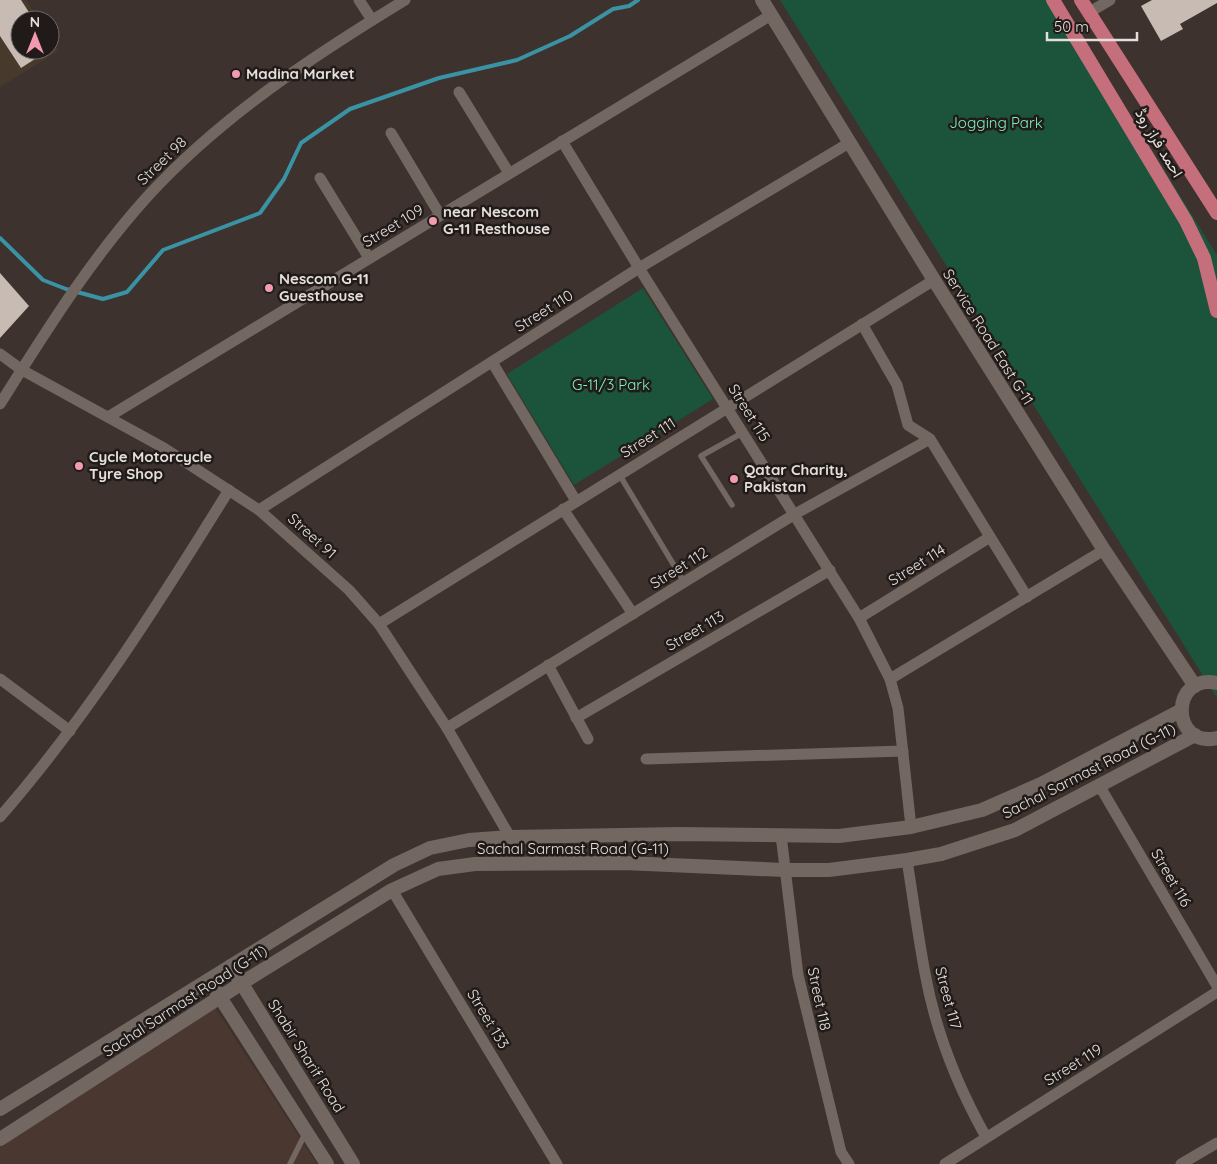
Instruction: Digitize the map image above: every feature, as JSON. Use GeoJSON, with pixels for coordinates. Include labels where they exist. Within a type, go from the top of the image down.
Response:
{"type":"FeatureCollection","features":[{"type":"Feature","properties":{"kind":"main road","name":"Service Road East G-11"},"geometry":{"type":"LineString","coordinates":[[762,0],[849,144],[1104,550],[1195,686]]}},
{"type":"Feature","properties":{"kind":"main road","name":"احمد فراز روڈ"},"geometry":{"type":"LineString","coordinates":[[1053,0],[1186,221],[1204,258],[1217,311]]}},
{"type":"Feature","properties":{"kind":"main road","name":"احمد فراز روڈ"},"geometry":{"type":"LineString","coordinates":[[1080,0],[1217,212]]}},
{"type":"Feature","properties":{"kind":"main road"},"geometry":{"type":"LineString","coordinates":[[1217,684],[1202,683],[1195,686],[1182,701],[1180,711],[1187,729],[1195,735],[1204,739],[1217,738]]}},
{"type":"Feature","properties":{"kind":"main road","name":"Sachal Sarmast Road (G-11)"},"geometry":{"type":"LineString","coordinates":[[0,1109],[394,865],[430,848],[469,840],[510,837],[839,836],[911,827],[982,810],[1041,784],[1180,711]]}},
{"type":"Feature","properties":{"kind":"main road","name":"Sachal Sarmast Road (G-11)"},"geometry":{"type":"LineString","coordinates":[[0,1139],[242,983],[392,890],[438,869],[475,864],[624,863],[784,870],[829,870],[941,854],[1015,830],[1195,735]]}},
{"type":"Feature","properties":{"kind":"main road","name":"Shabir Sharif Road"},"geometry":{"type":"LineString","coordinates":[[231,966],[353,1164]]}},
{"type":"Feature","properties":{"kind":"main road"},"geometry":{"type":"LineString","coordinates":[[209,980],[326,1164]]}},
{"type":"Feature","properties":{"kind":"main road"},"geometry":{"type":"LineString","coordinates":[[286,1100],[306,1087]]}},
{"type":"Feature","properties":{"kind":"street"},"geometry":{"type":"LineString","coordinates":[[358,0],[372,20]]}},
{"type":"Feature","properties":{"kind":"street","name":"Street 98"},"geometry":{"type":"LineString","coordinates":[[0,404],[110,240],[148,196],[219,128],[279,82],[405,0]]}},
{"type":"Feature","properties":{"kind":"street"},"geometry":{"type":"LineString","coordinates":[[1088,13],[1110,0]]}},
{"type":"Feature","properties":{"kind":"street","name":"Street 109"},"geometry":{"type":"LineString","coordinates":[[108,417],[770,16]]}},
{"type":"Feature","properties":{"kind":"street"},"geometry":{"type":"LineString","coordinates":[[459,92],[509,173]]}},
{"type":"Feature","properties":{"kind":"street"},"geometry":{"type":"LineString","coordinates":[[391,133],[440,215]]}},
{"type":"Feature","properties":{"kind":"street","name":"Street 115"},"geometry":{"type":"LineString","coordinates":[[562,141],[639,268],[744,432],[859,618],[890,679],[898,708],[911,827]]}},
{"type":"Feature","properties":{"kind":"street","name":"Street 110"},"geometry":{"type":"LineString","coordinates":[[259,510],[639,268],[849,144]]}},
{"type":"Feature","properties":{"kind":"street"},"geometry":{"type":"LineString","coordinates":[[320,178],[369,258]]}},
{"type":"Feature","properties":{"kind":"street","name":"Street 111"},"geometry":{"type":"LineString","coordinates":[[379,624],[727,406],[934,280]]}},
{"type":"Feature","properties":{"kind":"street"},"geometry":{"type":"LineString","coordinates":[[862,324],[897,385],[908,425],[930,439],[1028,597]]}},
{"type":"Feature","properties":{"kind":"street","name":"Street 91"},"geometry":{"type":"LineString","coordinates":[[0,354],[22,370],[164,448],[259,510],[349,590],[379,624],[447,728],[510,837]]}},
{"type":"Feature","properties":{"kind":"street"},"geometry":{"type":"LineString","coordinates":[[492,362],[576,501]]}},
{"type":"Feature","properties":{"kind":"street","name":"Street 112"},"geometry":{"type":"LineString","coordinates":[[447,728],[795,514],[930,439]]}},
{"type":"Feature","properties":{"kind":"street"},"geometry":{"type":"LineString","coordinates":[[0,817],[70,731],[162,598],[228,490]]}},
{"type":"Feature","properties":{"kind":"street"},"geometry":{"type":"LineString","coordinates":[[563,509],[632,614]]}},
{"type":"Feature","properties":{"kind":"street","name":"Street 114"},"geometry":{"type":"LineString","coordinates":[[859,618],[990,537]]}},
{"type":"Feature","properties":{"kind":"street"},"geometry":{"type":"LineString","coordinates":[[890,679],[1104,550]]}},
{"type":"Feature","properties":{"kind":"street","name":"Street 113"},"geometry":{"type":"LineString","coordinates":[[576,718],[830,570]]}},
{"type":"Feature","properties":{"kind":"street"},"geometry":{"type":"LineString","coordinates":[[548,666],[588,739]]}},
{"type":"Feature","properties":{"kind":"street"},"geometry":{"type":"LineString","coordinates":[[0,679],[70,731]]}},
{"type":"Feature","properties":{"kind":"street"},"geometry":{"type":"LineString","coordinates":[[646,759],[903,751]]}},
{"type":"Feature","properties":{"kind":"street","name":"Street 116"},"geometry":{"type":"LineString","coordinates":[[1098,785],[1217,986]]}},
{"type":"Feature","properties":{"kind":"street","name":"Street 118"},"geometry":{"type":"LineString","coordinates":[[781,835],[798,975],[841,1152],[849,1164]]}},
{"type":"Feature","properties":{"kind":"street","name":"Street 117"},"geometry":{"type":"LineString","coordinates":[[907,860],[925,974],[935,1013],[966,1099],[986,1137]]}},
{"type":"Feature","properties":{"kind":"street","name":"Street 133"},"geometry":{"type":"LineString","coordinates":[[392,890],[557,1164]]}},
{"type":"Feature","properties":{"kind":"street","name":"Street 119"},"geometry":{"type":"LineString","coordinates":[[945,1164],[1217,992]]}},
{"type":"Feature","properties":{"kind":"street"},"geometry":{"type":"LineString","coordinates":[[1181,1164],[1217,1143]]}},
{"type":"Feature","properties":{"kind":"lane"},"geometry":{"type":"LineString","coordinates":[[732,505],[701,456],[744,432]]}},
{"type":"Feature","properties":{"kind":"lane"},"geometry":{"type":"LineString","coordinates":[[618,474],[684,582]]}},
{"type":"Feature","properties":{"kind":"lane"},"geometry":{"type":"LineString","coordinates":[[290,1164],[306,1132]]}},
{"type":"Feature","properties":{"kind":"shaded area"},"geometry":{"type":"Polygon","coordinates":[[[0,0],[26,0],[32,10],[10,10],[10,60],[44,60],[0,87],[0,0]]]}},
{"type":"Feature","properties":{"kind":"shaded area"},"geometry":{"type":"Polygon","coordinates":[[[214,1006],[317,1164],[0,1164],[0,1145],[214,1006]]]}},
{"type":"Feature","properties":{"kind":"green space","name":"Jogging Park"},"geometry":{"type":"Polygon","coordinates":[[[780,0],[1058,0],[1217,255],[1217,698],[780,0]]]}},
{"type":"Feature","properties":{"kind":"green space","name":"G-11/3 Park"},"geometry":{"type":"Polygon","coordinates":[[[643,288],[713,399],[574,485],[507,374],[643,288]]]}},
{"type":"Feature","properties":{"kind":"building"},"geometry":{"type":"Polygon","coordinates":[[[0,0],[21,0],[28,10],[10,10],[10,51],[0,36],[0,0]]]}},
{"type":"Feature","properties":{"kind":"building"},"geometry":{"type":"Polygon","coordinates":[[[1152,0],[1217,0],[1217,3],[1180,24],[1183,29],[1161,41],[1141,6],[1152,0]]]}},
{"type":"Feature","properties":{"kind":"building"},"geometry":{"type":"Polygon","coordinates":[[[16,60],[33,60],[21,68],[16,60]]]}},
{"type":"Feature","properties":{"kind":"building"},"geometry":{"type":"Polygon","coordinates":[[[0,273],[29,306],[0,338],[0,273]]]}},
{"type":"Feature","properties":{"kind":"waterway"},"geometry":{"type":"LineString","coordinates":[[0,238],[43,280],[66,289],[103,299],[127,292],[163,250],[260,213],[284,179],[301,143],[350,109],[439,78],[517,60],[570,36],[613,9],[629,6],[638,0]]}},
{"type":"Feature","properties":{"kind":"place","name":"Madina Market"},"geometry":{"type":"Point","coordinates":[236,74]}},
{"type":"Feature","properties":{"kind":"place","name":"near Nescom G-11 Resthouse"},"geometry":{"type":"Point","coordinates":[433,221]}},
{"type":"Feature","properties":{"kind":"place","name":"Nescom G-11 Guesthouse"},"geometry":{"type":"Point","coordinates":[269,288]}},
{"type":"Feature","properties":{"kind":"place","name":"Cycle Motorcycle Tyre Shop"},"geometry":{"type":"Point","coordinates":[79,466]}},
{"type":"Feature","properties":{"kind":"place","name":"Qatar Charity, Pakistan"},"geometry":{"type":"Point","coordinates":[734,479]}}]}
